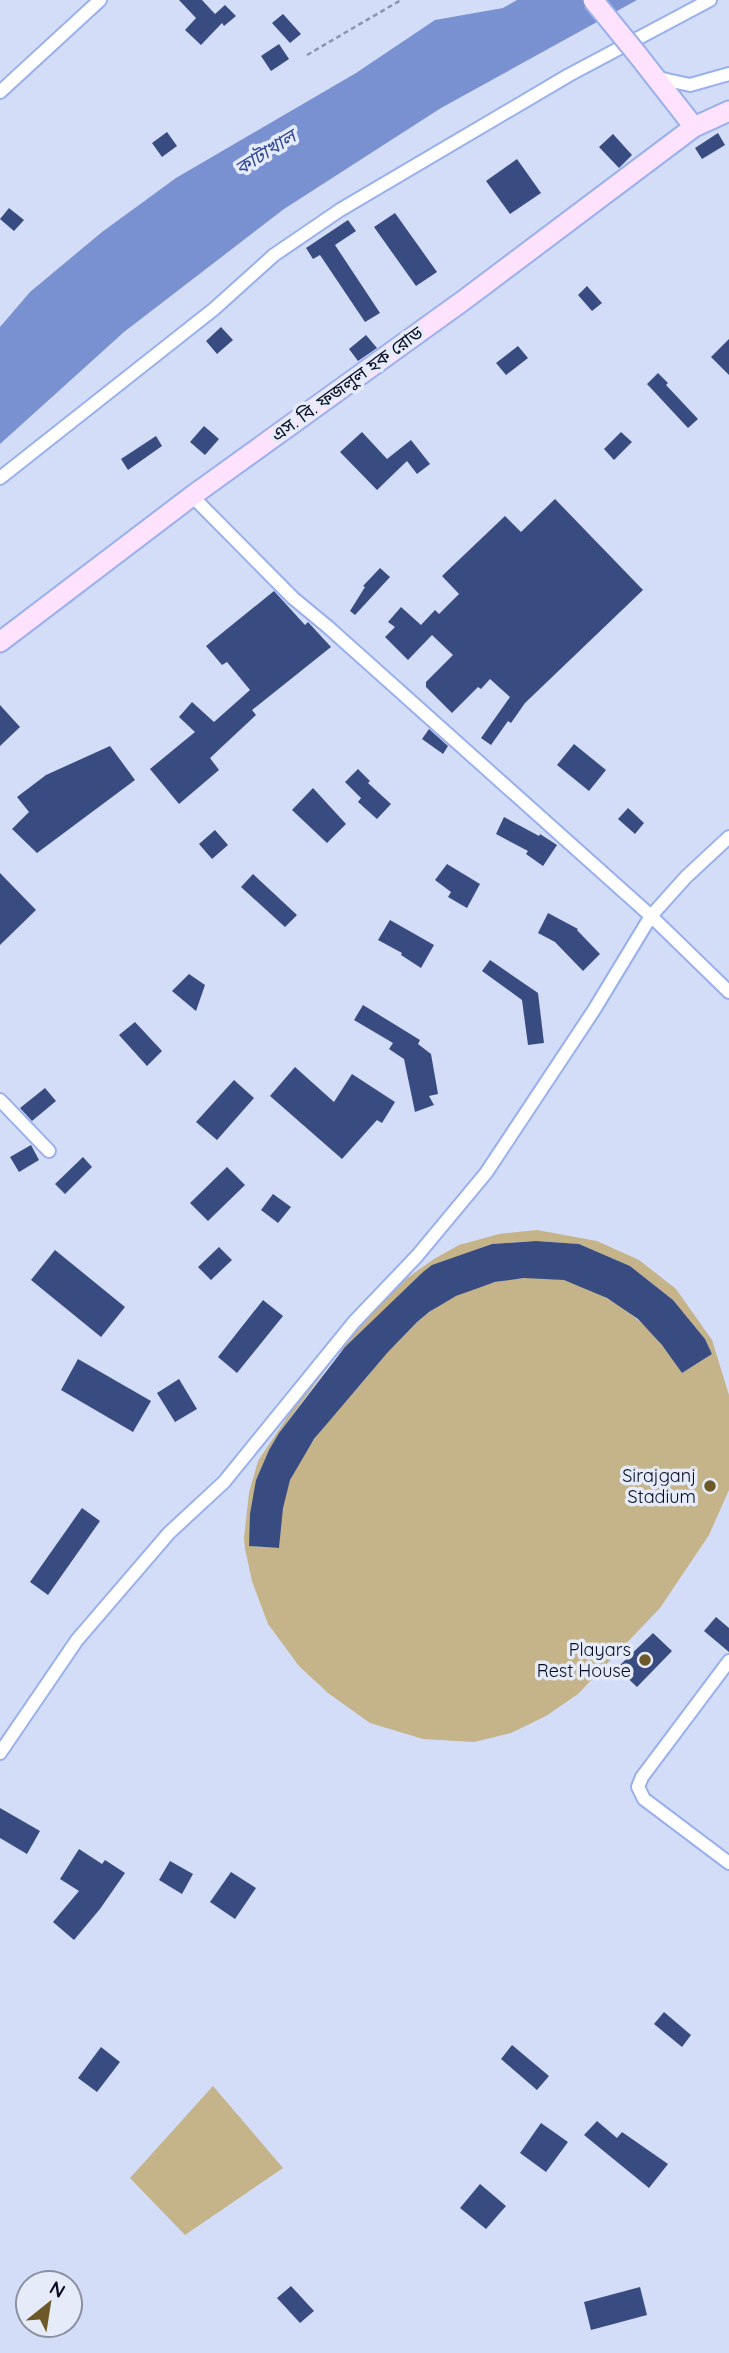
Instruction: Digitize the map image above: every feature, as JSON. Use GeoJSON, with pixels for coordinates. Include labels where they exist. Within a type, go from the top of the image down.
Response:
{"type":"FeatureCollection","features":[{"type":"Feature","properties":{"kind":"main road"},"geometry":{"type":"LineString","coordinates":[[593,0],[694,127]]}},
{"type":"Feature","properties":{"kind":"main road","name":"এস. বি. ফজলুল হক রোড"},"geometry":{"type":"LineString","coordinates":[[0,642],[192,496],[464,300],[694,127],[729,111]]}},
{"type":"Feature","properties":{"kind":"street"},"geometry":{"type":"LineString","coordinates":[[0,92],[100,0]]}},
{"type":"Feature","properties":{"kind":"street"},"geometry":{"type":"LineString","coordinates":[[0,478],[214,309],[274,256],[340,210],[569,75],[710,0]]}},
{"type":"Feature","properties":{"kind":"street"},"geometry":{"type":"LineString","coordinates":[[655,77],[690,85],[729,74]]}},
{"type":"Feature","properties":{"kind":"street"},"geometry":{"type":"LineString","coordinates":[[192,496],[293,598],[328,626],[651,916],[729,992]]}},
{"type":"Feature","properties":{"kind":"street"},"geometry":{"type":"LineString","coordinates":[[0,1753],[77,1640],[169,1533],[224,1482],[354,1322],[417,1256],[486,1173],[594,1010],[651,916],[686,877],[729,837]]}},
{"type":"Feature","properties":{"kind":"street"},"geometry":{"type":"LineString","coordinates":[[0,1100],[49,1151]]}},
{"type":"Feature","properties":{"kind":"street"},"geometry":{"type":"LineString","coordinates":[[729,1661],[642,1777],[638,1787],[644,1799],[729,1863]]}},
{"type":"Feature","properties":{"kind":"path"},"geometry":{"type":"LineString","coordinates":[[307,55],[401,0]]}},
{"type":"Feature","properties":{"kind":"shaded area"},"geometry":{"type":"Polygon","coordinates":[[[537,1230],[597,1241],[639,1260],[676,1289],[712,1340],[729,1395],[729,1490],[709,1535],[660,1608],[578,1694],[546,1716],[511,1733],[474,1742],[423,1739],[370,1723],[328,1693],[299,1666],[268,1624],[252,1581],[245,1549],[249,1493],[258,1461],[343,1342],[403,1281],[434,1259],[459,1245],[499,1234],[537,1230]],[[536,1241],[492,1244],[430,1267],[335,1357],[279,1433],[256,1480],[250,1546],[279,1548],[287,1488],[314,1439],[403,1335],[428,1313],[458,1295],[511,1279],[564,1280],[593,1291],[631,1314],[656,1338],[682,1373],[712,1354],[705,1339],[673,1300],[630,1266],[579,1244],[536,1241]]]}},
{"type":"Feature","properties":{"kind":"shaded area"},"geometry":{"type":"Polygon","coordinates":[[[213,2086],[283,2168],[185,2235],[130,2178],[213,2086]]]}},
{"type":"Feature","properties":{"kind":"water","name":"কাটাখাল"},"geometry":{"type":"Polygon","coordinates":[[[517,0],[637,0],[441,108],[284,209],[124,332],[0,444],[0,327],[30,292],[102,232],[176,178],[356,73],[435,20],[503,8],[517,0]]]}},
{"type":"Feature","properties":{"kind":"building"},"geometry":{"type":"Polygon","coordinates":[[[179,0],[202,0],[215,14],[225,5],[236,16],[224,26],[222,23],[201,45],[185,30],[196,18],[179,0]]]}},
{"type":"Feature","properties":{"kind":"building"},"geometry":{"type":"Polygon","coordinates":[[[283,14],[301,34],[290,43],[272,23],[283,14]]]}},
{"type":"Feature","properties":{"kind":"building"},"geometry":{"type":"Polygon","coordinates":[[[279,44],[289,59],[271,71],[261,56],[279,44]]]}},
{"type":"Feature","properties":{"kind":"building"},"geometry":{"type":"Polygon","coordinates":[[[167,132],[177,146],[162,157],[152,143],[167,132]]]}},
{"type":"Feature","properties":{"kind":"building"},"geometry":{"type":"Polygon","coordinates":[[[718,133],[725,145],[702,159],[695,148],[718,133]]]}},
{"type":"Feature","properties":{"kind":"building"},"geometry":{"type":"Polygon","coordinates":[[[613,134],[632,155],[619,168],[599,147],[613,134]]]}},
{"type":"Feature","properties":{"kind":"building"},"geometry":{"type":"Polygon","coordinates":[[[517,159],[541,193],[510,214],[486,181],[517,159]]]}},
{"type":"Feature","properties":{"kind":"building"},"geometry":{"type":"Polygon","coordinates":[[[9,208],[24,220],[14,231],[0,219],[9,208]]]}},
{"type":"Feature","properties":{"kind":"building"},"geometry":{"type":"Polygon","coordinates":[[[395,213],[437,272],[416,286],[374,227],[395,213]]]}},
{"type":"Feature","properties":{"kind":"building"},"geometry":{"type":"Polygon","coordinates":[[[348,220],[356,231],[335,245],[380,313],[365,322],[320,255],[313,259],[306,248],[348,220]]]}},
{"type":"Feature","properties":{"kind":"building"},"geometry":{"type":"Polygon","coordinates":[[[587,286],[602,303],[592,311],[578,295],[587,286]]]}},
{"type":"Feature","properties":{"kind":"building"},"geometry":{"type":"Polygon","coordinates":[[[221,327],[233,340],[217,354],[206,341],[221,327]]]}},
{"type":"Feature","properties":{"kind":"building"},"geometry":{"type":"Polygon","coordinates":[[[366,335],[377,348],[358,361],[349,349],[366,335]]]}},
{"type":"Feature","properties":{"kind":"building"},"geometry":{"type":"Polygon","coordinates":[[[729,339],[729,375],[711,357],[729,339]]]}},
{"type":"Feature","properties":{"kind":"building"},"geometry":{"type":"Polygon","coordinates":[[[518,346],[528,358],[506,375],[496,363],[518,346]]]}},
{"type":"Feature","properties":{"kind":"building"},"geometry":{"type":"Polygon","coordinates":[[[658,373],[698,419],[688,428],[647,384],[658,373]]]}},
{"type":"Feature","properties":{"kind":"building"},"geometry":{"type":"Polygon","coordinates":[[[204,426],[219,439],[205,455],[190,442],[204,426]]]}},
{"type":"Feature","properties":{"kind":"building"},"geometry":{"type":"Polygon","coordinates":[[[362,432],[387,459],[411,440],[430,464],[417,474],[407,461],[377,490],[340,452],[362,432]]]}},
{"type":"Feature","properties":{"kind":"building"},"geometry":{"type":"Polygon","coordinates":[[[621,432],[632,442],[614,460],[604,449],[621,432]]]}},
{"type":"Feature","properties":{"kind":"building"},"geometry":{"type":"Polygon","coordinates":[[[156,436],[162,446],[128,470],[121,459],[156,436]]]}},
{"type":"Feature","properties":{"kind":"building"},"geometry":{"type":"Polygon","coordinates":[[[555,499],[643,590],[525,703],[491,745],[481,738],[510,697],[490,679],[452,713],[426,687],[426,682],[453,655],[432,635],[408,660],[385,637],[395,627],[388,622],[401,607],[421,625],[435,610],[439,614],[459,594],[442,576],[505,516],[521,532],[555,499]]]}},
{"type":"Feature","properties":{"kind":"building"},"geometry":{"type":"Polygon","coordinates":[[[380,568],[390,577],[355,615],[350,611],[365,587],[363,586],[380,568]]]}},
{"type":"Feature","properties":{"kind":"building"},"geometry":{"type":"Polygon","coordinates":[[[274,591],[305,625],[308,622],[331,647],[252,710],[256,715],[210,758],[219,770],[179,804],[150,769],[195,732],[179,717],[192,702],[214,722],[250,690],[227,662],[222,665],[206,646],[274,591]]]}},
{"type":"Feature","properties":{"kind":"building"},"geometry":{"type":"Polygon","coordinates":[[[0,705],[20,727],[0,746],[0,705]]]}},
{"type":"Feature","properties":{"kind":"building"},"geometry":{"type":"Polygon","coordinates":[[[429,729],[448,746],[443,754],[422,739],[429,729]]]}},
{"type":"Feature","properties":{"kind":"building"},"geometry":{"type":"Polygon","coordinates":[[[574,744],[606,770],[589,791],[557,765],[574,744]]]}},
{"type":"Feature","properties":{"kind":"building"},"geometry":{"type":"Polygon","coordinates":[[[110,746],[135,780],[37,853],[12,829],[29,812],[17,797],[46,775],[110,746]]]}},
{"type":"Feature","properties":{"kind":"building"},"geometry":{"type":"Polygon","coordinates":[[[358,769],[370,781],[368,783],[391,804],[377,819],[358,802],[361,798],[345,782],[358,769]]]}},
{"type":"Feature","properties":{"kind":"building"},"geometry":{"type":"Polygon","coordinates":[[[313,788],[346,824],[327,843],[292,810],[313,788]]]}},
{"type":"Feature","properties":{"kind":"building"},"geometry":{"type":"Polygon","coordinates":[[[628,808],[644,823],[635,834],[618,819],[628,808]]]}},
{"type":"Feature","properties":{"kind":"building"},"geometry":{"type":"Polygon","coordinates":[[[504,817],[557,845],[543,866],[526,854],[528,851],[496,834],[504,817]]]}},
{"type":"Feature","properties":{"kind":"building"},"geometry":{"type":"Polygon","coordinates":[[[215,830],[228,845],[212,859],[199,844],[215,830]]]}},
{"type":"Feature","properties":{"kind":"building"},"geometry":{"type":"Polygon","coordinates":[[[447,864],[480,884],[467,908],[448,897],[451,892],[435,880],[447,864]]]}},
{"type":"Feature","properties":{"kind":"building"},"geometry":{"type":"Polygon","coordinates":[[[0,873],[36,910],[0,945],[0,873]]]}},
{"type":"Feature","properties":{"kind":"building"},"geometry":{"type":"Polygon","coordinates":[[[253,874],[297,915],[285,927],[241,887],[253,874]]]}},
{"type":"Feature","properties":{"kind":"building"},"geometry":{"type":"Polygon","coordinates":[[[548,913],[578,929],[600,954],[583,971],[555,942],[538,933],[548,913]]]}},
{"type":"Feature","properties":{"kind":"building"},"geometry":{"type":"Polygon","coordinates":[[[390,920],[434,945],[421,968],[401,955],[402,953],[378,940],[390,920]]]}},
{"type":"Feature","properties":{"kind":"building"},"geometry":{"type":"Polygon","coordinates":[[[490,960],[538,993],[544,1043],[528,1045],[522,1000],[482,971],[490,960]]]}},
{"type":"Feature","properties":{"kind":"building"},"geometry":{"type":"Polygon","coordinates":[[[189,974],[205,985],[196,1011],[172,991],[189,974]]]}},
{"type":"Feature","properties":{"kind":"building"},"geometry":{"type":"Polygon","coordinates":[[[363,1005],[420,1040],[418,1044],[431,1054],[438,1094],[429,1096],[434,1105],[415,1112],[404,1059],[389,1049],[393,1043],[354,1020],[363,1005]]]}},
{"type":"Feature","properties":{"kind":"building"},"geometry":{"type":"Polygon","coordinates":[[[135,1022],[162,1051],[147,1066],[119,1035],[135,1022]]]}},
{"type":"Feature","properties":{"kind":"building"},"geometry":{"type":"Polygon","coordinates":[[[295,1067],[334,1102],[352,1074],[395,1102],[382,1123],[377,1120],[342,1159],[270,1096],[295,1067]]]}},
{"type":"Feature","properties":{"kind":"building"},"geometry":{"type":"Polygon","coordinates":[[[234,1080],[254,1098],[217,1140],[196,1122],[234,1080]]]}},
{"type":"Feature","properties":{"kind":"building"},"geometry":{"type":"Polygon","coordinates":[[[45,1088],[56,1101],[32,1121],[20,1108],[45,1088]]]}},
{"type":"Feature","properties":{"kind":"building"},"geometry":{"type":"Polygon","coordinates":[[[31,1145],[39,1160],[19,1172],[10,1157],[31,1145]]]}},
{"type":"Feature","properties":{"kind":"building"},"geometry":{"type":"Polygon","coordinates":[[[83,1157],[92,1167],[65,1194],[55,1184],[83,1157]]]}},
{"type":"Feature","properties":{"kind":"building"},"geometry":{"type":"Polygon","coordinates":[[[227,1167],[245,1185],[208,1221],[190,1203],[227,1167]]]}},
{"type":"Feature","properties":{"kind":"building"},"geometry":{"type":"Polygon","coordinates":[[[273,1194],[291,1207],[278,1223],[261,1210],[273,1194]]]}},
{"type":"Feature","properties":{"kind":"building"},"geometry":{"type":"Polygon","coordinates":[[[536,1241],[579,1244],[630,1266],[673,1300],[705,1339],[712,1354],[682,1373],[662,1345],[638,1319],[607,1298],[564,1280],[524,1278],[495,1282],[456,1296],[417,1322],[314,1439],[290,1480],[283,1508],[279,1548],[249,1546],[250,1514],[256,1480],[269,1450],[345,1347],[432,1265],[492,1244],[536,1241]]]}},
{"type":"Feature","properties":{"kind":"building"},"geometry":{"type":"Polygon","coordinates":[[[219,1247],[232,1260],[211,1280],[198,1267],[219,1247]]]}},
{"type":"Feature","properties":{"kind":"building"},"geometry":{"type":"Polygon","coordinates":[[[55,1250],[125,1307],[101,1337],[31,1280],[55,1250]]]}},
{"type":"Feature","properties":{"kind":"building"},"geometry":{"type":"Polygon","coordinates":[[[263,1300],[283,1316],[237,1373],[218,1357],[263,1300]]]}},
{"type":"Feature","properties":{"kind":"building"},"geometry":{"type":"Polygon","coordinates":[[[78,1359],[151,1401],[133,1432],[61,1390],[78,1359]]]}},
{"type":"Feature","properties":{"kind":"building"},"geometry":{"type":"Polygon","coordinates":[[[179,1379],[197,1409],[175,1422],[157,1393],[179,1379]]]}},
{"type":"Feature","properties":{"kind":"building"},"geometry":{"type":"Polygon","coordinates":[[[82,1508],[100,1521],[48,1595],[30,1582],[82,1508]]]}},
{"type":"Feature","properties":{"kind":"building"},"geometry":{"type":"Polygon","coordinates":[[[716,1617],[729,1628],[729,1652],[704,1631],[716,1617]]]}},
{"type":"Feature","properties":{"kind":"building","name":"Playars Rest House"},"geometry":{"type":"Polygon","coordinates":[[[653,1633],[672,1651],[637,1687],[617,1668],[653,1633]]]}},
{"type":"Feature","properties":{"kind":"building"},"geometry":{"type":"Polygon","coordinates":[[[0,1808],[40,1831],[27,1854],[0,1838],[0,1808]]]}},
{"type":"Feature","properties":{"kind":"building"},"geometry":{"type":"Polygon","coordinates":[[[79,1849],[102,1864],[105,1860],[125,1873],[74,1940],[53,1922],[79,1891],[60,1879],[79,1849]]]}},
{"type":"Feature","properties":{"kind":"building"},"geometry":{"type":"Polygon","coordinates":[[[170,1861],[193,1874],[182,1894],[159,1880],[170,1861]]]}},
{"type":"Feature","properties":{"kind":"building"},"geometry":{"type":"Polygon","coordinates":[[[231,1872],[256,1888],[235,1919],[210,1902],[231,1872]]]}},
{"type":"Feature","properties":{"kind":"building"},"geometry":{"type":"Polygon","coordinates":[[[664,2012],[691,2035],[682,2047],[654,2024],[664,2012]]]}},
{"type":"Feature","properties":{"kind":"building"},"geometry":{"type":"Polygon","coordinates":[[[512,2045],[549,2076],[537,2090],[501,2059],[512,2045]]]}},
{"type":"Feature","properties":{"kind":"building"},"geometry":{"type":"Polygon","coordinates":[[[101,2047],[120,2062],[97,2092],[78,2078],[101,2047]]]}},
{"type":"Feature","properties":{"kind":"building"},"geometry":{"type":"Polygon","coordinates":[[[597,2121],[617,2138],[622,2132],[668,2164],[649,2188],[584,2135],[597,2121]]]}},
{"type":"Feature","properties":{"kind":"building"},"geometry":{"type":"Polygon","coordinates":[[[541,2123],[568,2142],[546,2172],[520,2153],[541,2123]]]}},
{"type":"Feature","properties":{"kind":"building"},"geometry":{"type":"Polygon","coordinates":[[[480,2184],[506,2206],[486,2229],[460,2208],[480,2184]]]}},
{"type":"Feature","properties":{"kind":"building"},"geometry":{"type":"Polygon","coordinates":[[[291,2286],[314,2311],[300,2323],[277,2298],[291,2286]]]}},
{"type":"Feature","properties":{"kind":"building"},"geometry":{"type":"Polygon","coordinates":[[[640,2287],[647,2315],[591,2330],[584,2302],[640,2287]]]}},
{"type":"Feature","properties":{"kind":"place","name":"Sirajganj Stadium"},"geometry":{"type":"Point","coordinates":[710,1486]}},
{"type":"Feature","properties":{"kind":"place","name":"Playars Rest House"},"geometry":{"type":"Point","coordinates":[645,1660]}}]}
